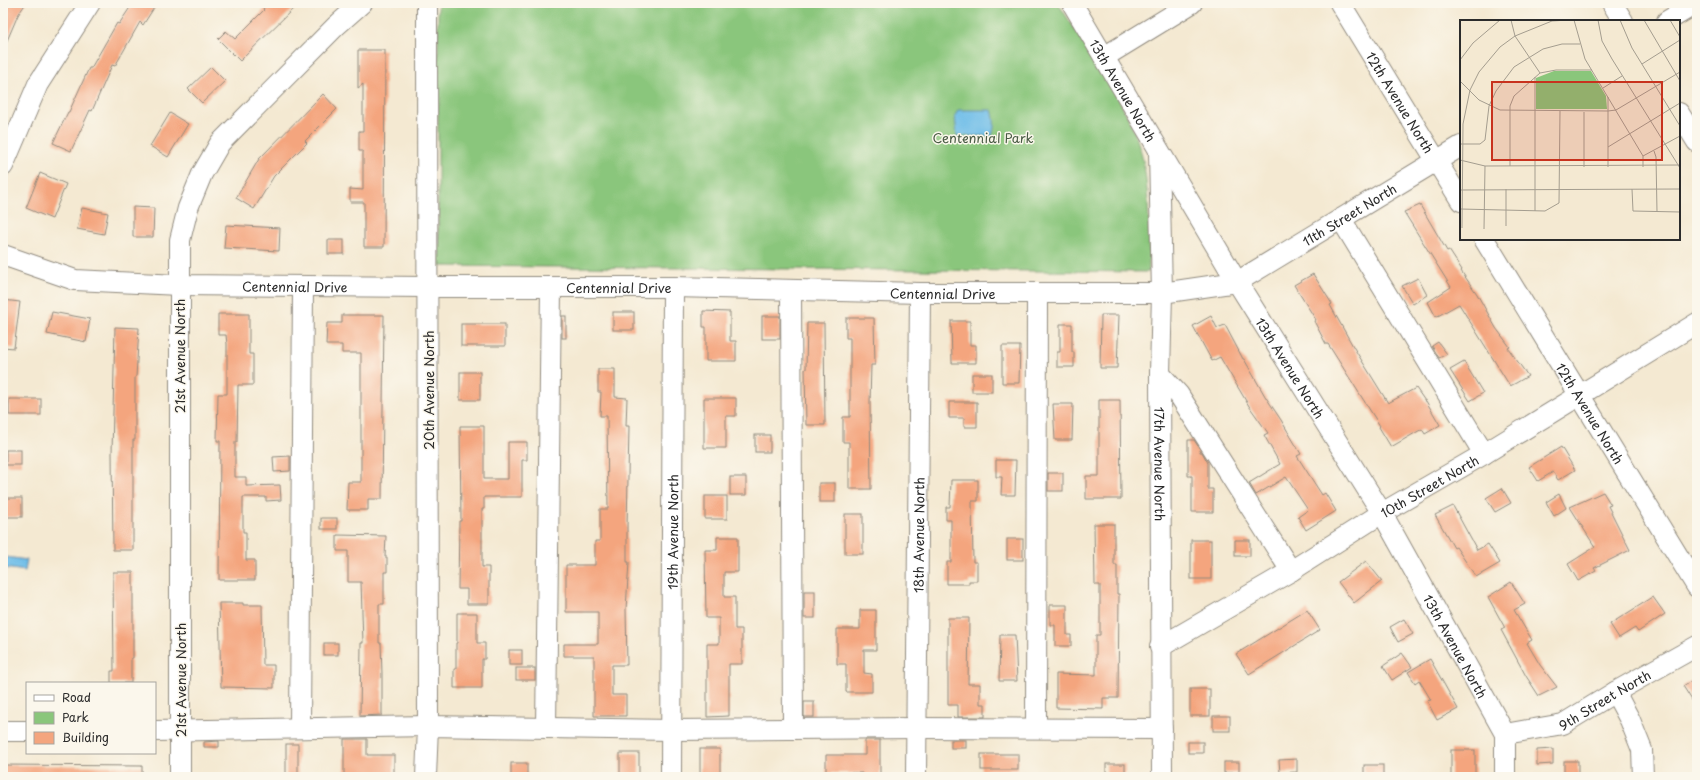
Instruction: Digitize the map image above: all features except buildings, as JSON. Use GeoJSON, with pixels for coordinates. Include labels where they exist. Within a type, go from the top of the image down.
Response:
{"type":"FeatureCollection","features":[{"type":"Feature","properties":{"kind":"street"},"geometry":{"type":"LineString","coordinates":[[3,166],[38,84],[90,3]]}},
{"type":"Feature","properties":{"kind":"street","name":"21st Avenue North"},"geometry":{"type":"LineString","coordinates":[[180,777],[180,240],[188,208],[202,174],[220,143],[336,26],[362,3]]}},
{"type":"Feature","properties":{"kind":"street","name":"20th Avenue North"},"geometry":{"type":"LineString","coordinates":[[426,777],[428,726],[427,3]]}},
{"type":"Feature","properties":{"kind":"street","name":"13th Avenue North"},"geometry":{"type":"LineString","coordinates":[[1072,3],[1237,282],[1382,513],[1505,734]]}},
{"type":"Feature","properties":{"kind":"street"},"geometry":{"type":"LineString","coordinates":[[1104,57],[1192,3]]}},
{"type":"Feature","properties":{"kind":"street","name":"12th Avenue North"},"geometry":{"type":"LineString","coordinates":[[1340,3],[1460,199]]}},
{"type":"Feature","properties":{"kind":"street"},"geometry":{"type":"LineString","coordinates":[[1612,3],[1622,20]]}},
{"type":"Feature","properties":{"kind":"street"},"geometry":{"type":"LineString","coordinates":[[1669,20],[1697,3]]}},
{"type":"Feature","properties":{"kind":"street"},"geometry":{"type":"LineString","coordinates":[[1680,115],[1697,142]]}},
{"type":"Feature","properties":{"kind":"street","name":"11th Street North"},"geometry":{"type":"LineString","coordinates":[[1237,282],[1460,147]]}},
{"type":"Feature","properties":{"kind":"street","name":"17th Avenue North"},"geometry":{"type":"LineString","coordinates":[[1159,150],[1162,293],[1160,374],[1160,648],[1162,777]]}},
{"type":"Feature","properties":{"kind":"street"},"geometry":{"type":"LineString","coordinates":[[1341,219],[1484,454]]}},
{"type":"Feature","properties":{"kind":"street","name":"12th Avenue North"},"geometry":{"type":"LineString","coordinates":[[1485,240],[1697,587]]}},
{"type":"Feature","properties":{"kind":"street","name":"Centennial Drive"},"geometry":{"type":"LineString","coordinates":[[3,255],[75,280],[179,285],[673,287],[920,293],[1162,293],[1237,282]]}},
{"type":"Feature","properties":{"kind":"street"},"geometry":{"type":"LineString","coordinates":[[300,728],[303,286]]}},
{"type":"Feature","properties":{"kind":"street"},"geometry":{"type":"LineString","coordinates":[[546,728],[551,287]]}},
{"type":"Feature","properties":{"kind":"street","name":"19th Avenue North"},"geometry":{"type":"LineString","coordinates":[[671,777],[673,287]]}},
{"type":"Feature","properties":{"kind":"street"},"geometry":{"type":"LineString","coordinates":[[791,290],[793,729]]}},
{"type":"Feature","properties":{"kind":"street","name":"18th Avenue North"},"geometry":{"type":"LineString","coordinates":[[916,777],[920,293]]}},
{"type":"Feature","properties":{"kind":"street"},"geometry":{"type":"LineString","coordinates":[[1036,728],[1037,293]]}},
{"type":"Feature","properties":{"kind":"street","name":"10th Street North"},"geometry":{"type":"LineString","coordinates":[[1160,648],[1291,571],[1382,513],[1484,454],[1697,323]]}},
{"type":"Feature","properties":{"kind":"street"},"geometry":{"type":"LineString","coordinates":[[1160,374],[1180,395],[1291,571]]}},
{"type":"Feature","properties":{"kind":"street","name":"9th Street North"},"geometry":{"type":"LineString","coordinates":[[1505,734],[1563,724],[1614,692],[1697,646]]}},
{"type":"Feature","properties":{"kind":"street"},"geometry":{"type":"LineString","coordinates":[[1614,692],[1630,720],[1642,750],[1643,777]]}},
{"type":"Feature","properties":{"kind":"street"},"geometry":{"type":"LineString","coordinates":[[156,731],[428,726],[671,730],[917,728],[1162,729]]}},
{"type":"Feature","properties":{"kind":"street"},"geometry":{"type":"LineString","coordinates":[[3,732],[26,731]]}},
{"type":"Feature","properties":{"kind":"street"},"geometry":{"type":"LineString","coordinates":[[1505,734],[1505,777]]}},
{"type":"Feature","properties":{"kind":"green space","name":"Centennial Park"},"geometry":{"type":"Polygon","coordinates":[[[438,3],[1058,3],[1119,99],[1137,140],[1143,160],[1147,187],[1149,216],[1149,272],[438,266],[438,3]]]}},
{"type":"Feature","properties":{"kind":"water"},"geometry":{"type":"Polygon","coordinates":[[[958,110],[992,110],[994,117],[994,130],[992,136],[957,136],[955,116],[958,110]]]}},
{"type":"Feature","properties":{"kind":"water"},"geometry":{"type":"Polygon","coordinates":[[[6,557],[27,560],[25,571],[4,568],[6,557]]]}}]}
